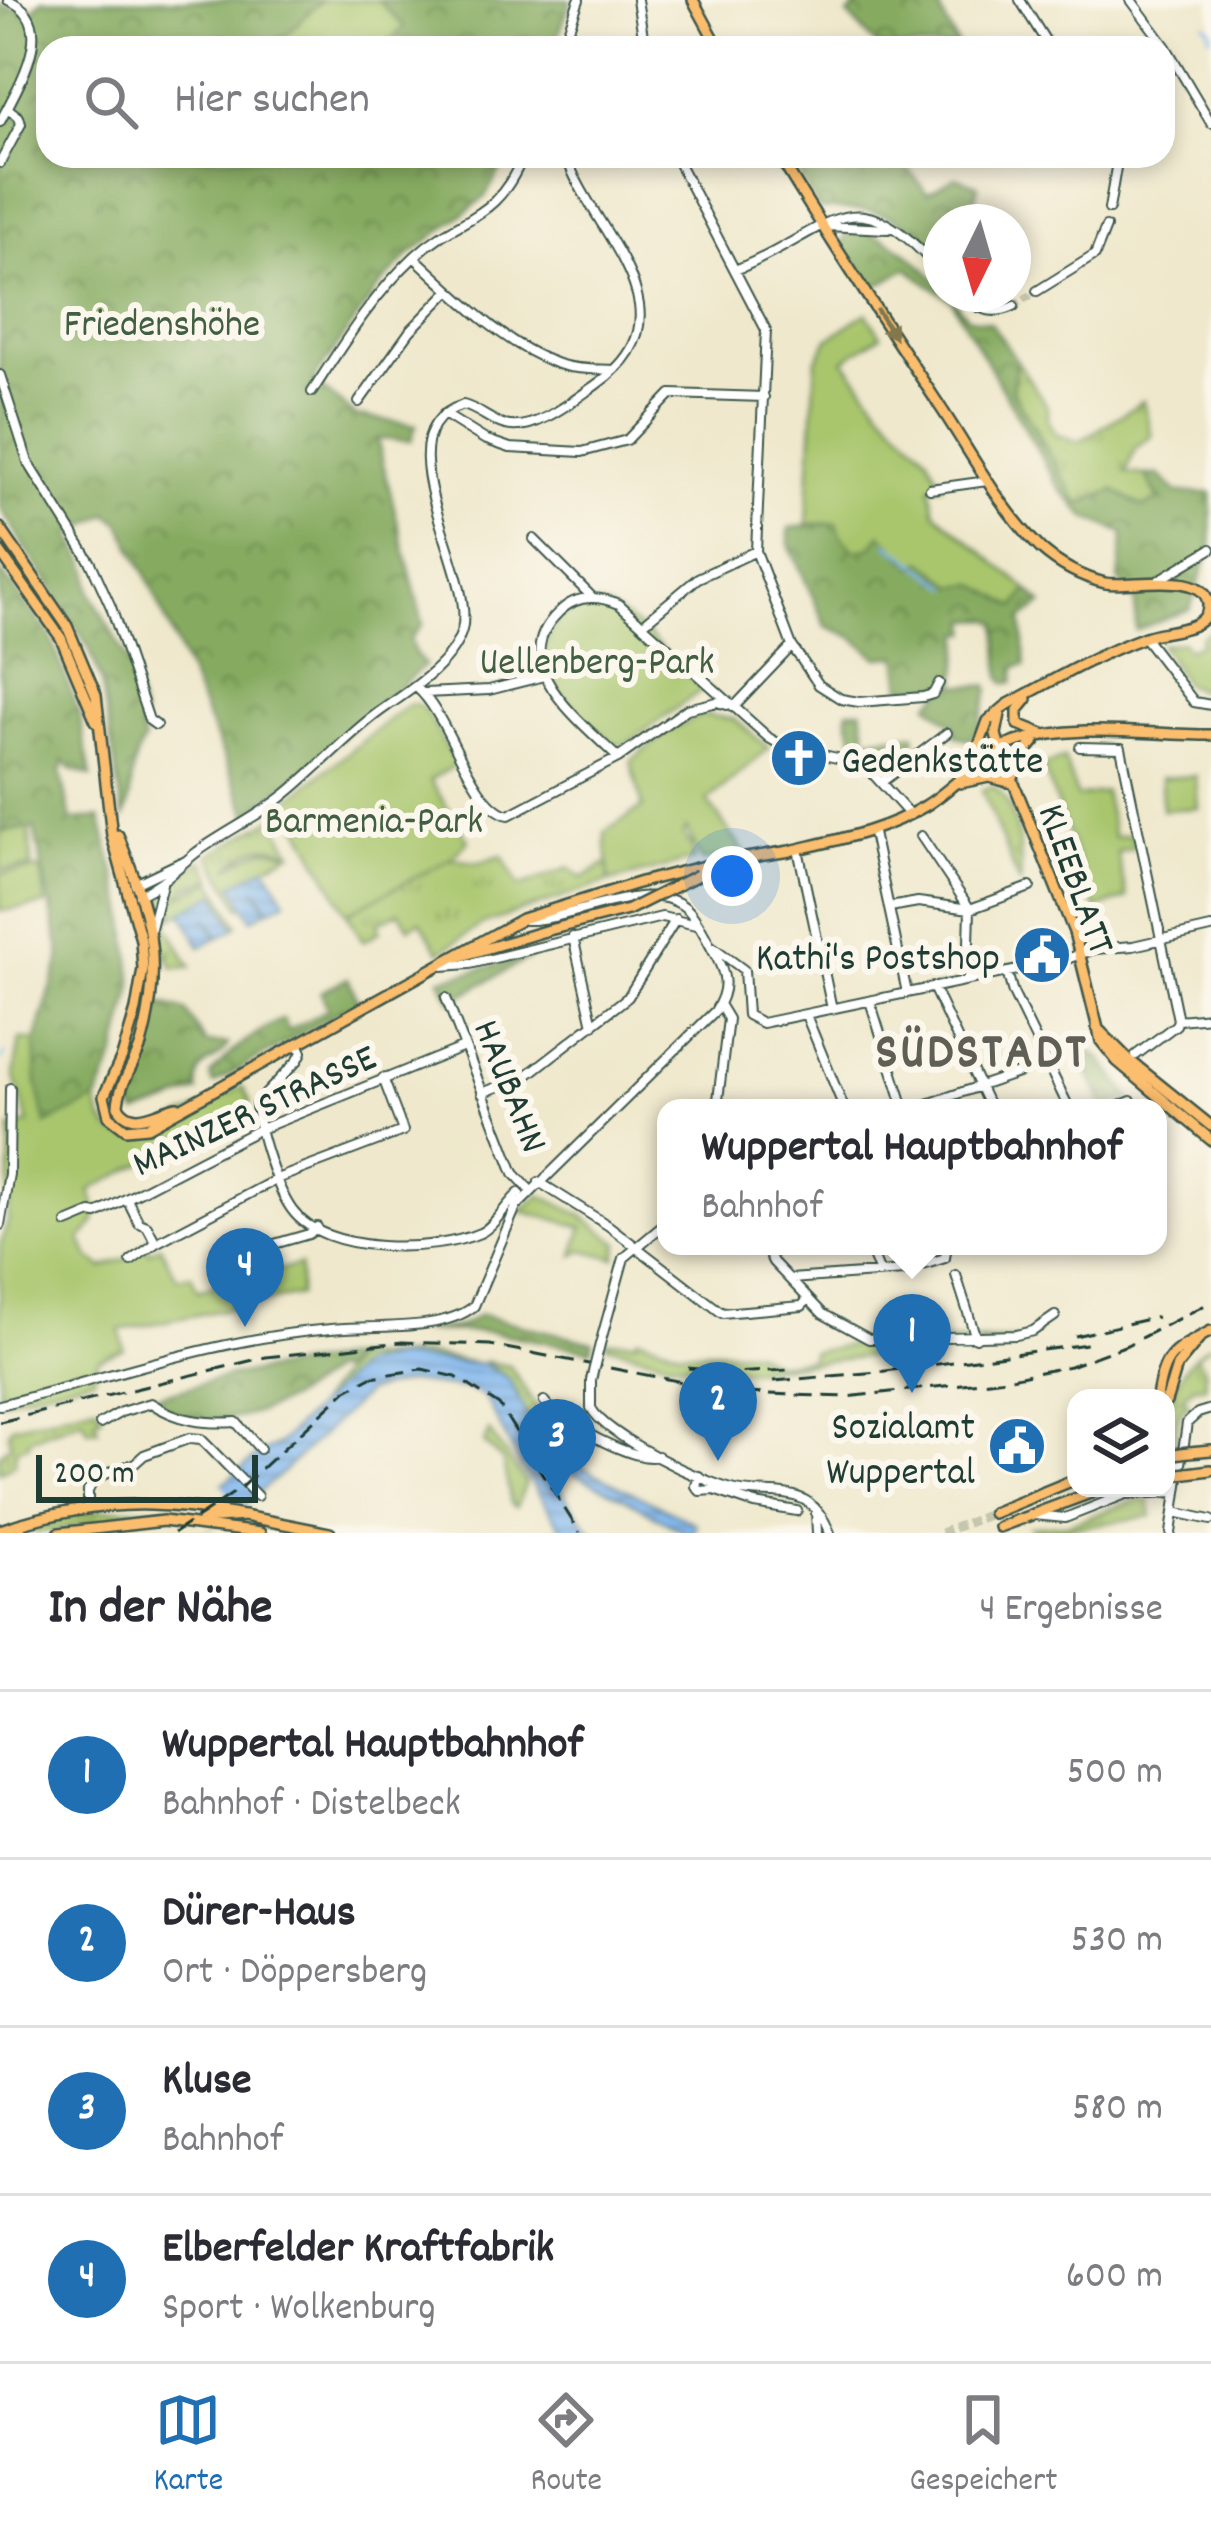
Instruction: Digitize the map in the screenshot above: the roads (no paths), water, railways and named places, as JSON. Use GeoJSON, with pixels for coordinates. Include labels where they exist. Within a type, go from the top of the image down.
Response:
{"type":"FeatureCollection","features":[{"type":"Feature","properties":{"kind":"main road"},"geometry":{"type":"LineString","coordinates":[[693,0],[712,36]]}},
{"type":"Feature","properties":{"kind":"main road"},"geometry":{"type":"LineString","coordinates":[[785,168],[817,228],[1036,544],[1059,563],[1110,584],[1192,584],[1205,597],[1209,610],[1194,625],[1144,637],[1003,710],[988,721],[969,772]]}},
{"type":"Feature","properties":{"kind":"main road"},"geometry":{"type":"LineString","coordinates":[[0,528],[78,646],[97,695],[112,825],[151,928],[152,978],[143,1035],[118,1106],[124,1115],[136,1119],[182,1107]]}},
{"type":"Feature","properties":{"kind":"main road"},"geometry":{"type":"LineString","coordinates":[[0,551],[61,638],[99,726]]}},
{"type":"Feature","properties":{"kind":"main road"},"geometry":{"type":"LineString","coordinates":[[1030,694],[1018,710],[1018,724],[1043,736]]}},
{"type":"Feature","properties":{"kind":"main road"},"geometry":{"type":"LineString","coordinates":[[1000,749],[996,724],[1003,710]]}},
{"type":"Feature","properties":{"kind":"main road"},"geometry":{"type":"LineString","coordinates":[[135,890],[140,992],[127,1045],[104,1096],[105,1107],[119,1126],[138,1130],[453,958],[621,912],[698,875],[873,833],[910,815],[1000,749],[1043,736],[1097,731],[1211,735]]}},
{"type":"Feature","properties":{"kind":"main road"},"geometry":{"type":"LineString","coordinates":[[958,783],[994,777],[1012,784],[1020,759],[1043,736]]}},
{"type":"Feature","properties":{"kind":"main road","name":"KLEEBLATT"},"geometry":{"type":"LineString","coordinates":[[1000,749],[1080,955],[1101,1041],[1162,1099]]}},
{"type":"Feature","properties":{"kind":"main road"},"geometry":{"type":"LineString","coordinates":[[469,955],[522,920],[640,882],[794,850]]}},
{"type":"Feature","properties":{"kind":"main road"},"geometry":{"type":"LineString","coordinates":[[1097,1028],[1211,1126]]}},
{"type":"Feature","properties":{"kind":"main road","name":"KLEEBLATT"},"geometry":{"type":"LineString","coordinates":[[1167,1103],[1211,1140]]}},
{"type":"Feature","properties":{"kind":"main road"},"geometry":{"type":"LineString","coordinates":[[1158,1389],[1173,1351],[1206,1334]]}},
{"type":"Feature","properties":{"kind":"main road"},"geometry":{"type":"LineString","coordinates":[[1170,1389],[1177,1366],[1206,1334]]}},
{"type":"Feature","properties":{"kind":"main road"},"geometry":{"type":"LineString","coordinates":[[1175,1454],[1211,1450]]}},
{"type":"Feature","properties":{"kind":"main road"},"geometry":{"type":"LineString","coordinates":[[1175,1474],[1211,1470]]}},
{"type":"Feature","properties":{"kind":"main road"},"geometry":{"type":"LineString","coordinates":[[993,1513],[1067,1483]]}},
{"type":"Feature","properties":{"kind":"main road"},"geometry":{"type":"LineString","coordinates":[[999,1528],[1079,1497]]}},
{"type":"Feature","properties":{"kind":"main road"},"geometry":{"type":"LineString","coordinates":[[0,1530],[88,1508],[142,1503],[188,1505],[229,1515]]}},
{"type":"Feature","properties":{"kind":"main road"},"geometry":{"type":"LineString","coordinates":[[59,1533],[229,1515],[326,1532]]}},
{"type":"Feature","properties":{"kind":"main road"},"geometry":{"type":"LineString","coordinates":[[22,1532],[28,1520]]}},
{"type":"Feature","properties":{"kind":"main road"},"geometry":{"type":"LineString","coordinates":[[168,1521],[260,1533]]}},
{"type":"Feature","properties":{"kind":"street"},"geometry":{"type":"LineString","coordinates":[[0,122],[34,42],[29,16],[8,0]]}},
{"type":"Feature","properties":{"kind":"street"},"geometry":{"type":"LineString","coordinates":[[566,36],[579,0]]}},
{"type":"Feature","properties":{"kind":"street"},"geometry":{"type":"LineString","coordinates":[[638,0],[643,36]]}},
{"type":"Feature","properties":{"kind":"street"},"geometry":{"type":"LineString","coordinates":[[1019,0],[1042,36]]}},
{"type":"Feature","properties":{"kind":"street"},"geometry":{"type":"LineString","coordinates":[[1131,0],[1158,36]]}},
{"type":"Feature","properties":{"kind":"street"},"geometry":{"type":"LineString","coordinates":[[1175,62],[1211,123]]}},
{"type":"Feature","properties":{"kind":"street"},"geometry":{"type":"LineString","coordinates":[[0,163],[21,124],[7,108]]}},
{"type":"Feature","properties":{"kind":"street"},"geometry":{"type":"LineString","coordinates":[[312,392],[383,288],[414,257],[485,212],[516,168]]}},
{"type":"Feature","properties":{"kind":"street"},"geometry":{"type":"LineString","coordinates":[[135,890],[278,800],[386,707],[420,690],[456,645],[464,619],[455,563],[430,489],[427,441],[444,414],[463,405],[506,425],[528,425],[615,370],[631,352],[638,334],[639,297],[572,168]]}},
{"type":"Feature","properties":{"kind":"street"},"geometry":{"type":"LineString","coordinates":[[681,168],[766,330],[756,551],[792,646],[819,685],[850,701],[923,697],[933,694],[939,682]]}},
{"type":"Feature","properties":{"kind":"street"},"geometry":{"type":"LineString","coordinates":[[1109,209],[1116,168]]}},
{"type":"Feature","properties":{"kind":"street"},"geometry":{"type":"LineString","coordinates":[[735,270],[841,215],[879,218],[923,252]]}},
{"type":"Feature","properties":{"kind":"street"},"geometry":{"type":"LineString","coordinates":[[1037,291],[1095,255],[1106,227]]}},
{"type":"Feature","properties":{"kind":"street"},"geometry":{"type":"LineString","coordinates":[[414,257],[505,333],[547,359],[573,368],[615,370]]}},
{"type":"Feature","properties":{"kind":"street"},"geometry":{"type":"LineString","coordinates":[[359,402],[410,331],[450,290]]}},
{"type":"Feature","properties":{"kind":"street"},"geometry":{"type":"LineString","coordinates":[[0,374],[18,439],[92,563],[149,719],[156,724]]}},
{"type":"Feature","properties":{"kind":"street"},"geometry":{"type":"LineString","coordinates":[[444,414],[484,439],[510,448],[582,452],[627,440],[671,394],[764,398]]}},
{"type":"Feature","properties":{"kind":"street"},"geometry":{"type":"LineString","coordinates":[[930,489],[989,481]]}},
{"type":"Feature","properties":{"kind":"street"},"geometry":{"type":"LineString","coordinates":[[534,539],[593,598]]}},
{"type":"Feature","properties":{"kind":"street"},"geometry":{"type":"LineString","coordinates":[[1153,584],[1211,548]]}},
{"type":"Feature","properties":{"kind":"street"},"geometry":{"type":"LineString","coordinates":[[643,624],[698,578],[756,551]]}},
{"type":"Feature","properties":{"kind":"street"},"geometry":{"type":"LineString","coordinates":[[618,758],[544,676],[538,653],[545,628],[572,602],[593,598],[619,604],[783,746],[860,762],[883,781],[910,815]]}},
{"type":"Feature","properties":{"kind":"street"},"geometry":{"type":"LineString","coordinates":[[1144,637],[1194,702],[1211,705]]}},
{"type":"Feature","properties":{"kind":"street"},"geometry":{"type":"LineString","coordinates":[[734,707],[792,646]]}},
{"type":"Feature","properties":{"kind":"street"},"geometry":{"type":"LineString","coordinates":[[420,690],[476,692],[544,676]]}},
{"type":"Feature","properties":{"kind":"street"},"geometry":{"type":"LineString","coordinates":[[420,690],[490,806],[503,814],[517,814],[618,758],[687,709],[717,702],[734,707]]}},
{"type":"Feature","properties":{"kind":"street"},"geometry":{"type":"LineString","coordinates":[[883,781],[946,733]]}},
{"type":"Feature","properties":{"kind":"street"},"geometry":{"type":"LineString","coordinates":[[1079,747],[1121,748],[1178,1020],[1136,1054]]}},
{"type":"Feature","properties":{"kind":"street"},"geometry":{"type":"LineString","coordinates":[[873,833],[908,993]]}},
{"type":"Feature","properties":{"kind":"street"},"geometry":{"type":"LineString","coordinates":[[921,836],[970,909],[968,980]]}},
{"type":"Feature","properties":{"kind":"street"},"geometry":{"type":"LineString","coordinates":[[794,850],[832,1009]]}},
{"type":"Feature","properties":{"kind":"street"},"geometry":{"type":"LineString","coordinates":[[151,928],[155,898],[184,861]]}},
{"type":"Feature","properties":{"kind":"street"},"geometry":{"type":"LineString","coordinates":[[135,890],[163,883]]}},
{"type":"Feature","properties":{"kind":"street"},"geometry":{"type":"LineString","coordinates":[[890,907],[918,902],[970,909],[1030,887]]}},
{"type":"Feature","properties":{"kind":"street"},"geometry":{"type":"LineString","coordinates":[[647,896],[653,903],[652,919]]}},
{"type":"Feature","properties":{"kind":"street"},"geometry":{"type":"LineString","coordinates":[[0,1405],[224,1344],[297,1332],[431,1322],[474,1306],[515,1208],[719,1004],[725,984],[724,969],[683,905],[647,896],[545,920],[522,920]]}},
{"type":"Feature","properties":{"kind":"street"},"geometry":{"type":"LineString","coordinates":[[439,966],[469,955],[652,919],[695,921]]}},
{"type":"Feature","properties":{"kind":"street"},"geometry":{"type":"LineString","coordinates":[[482,1093],[526,1076],[628,997],[676,919]]}},
{"type":"Feature","properties":{"kind":"street"},"geometry":{"type":"LineString","coordinates":[[710,946],[746,972],[745,1009],[750,1018],[762,1023],[1211,928]]}},
{"type":"Feature","properties":{"kind":"street"},"geometry":{"type":"LineString","coordinates":[[573,937],[593,1024]]}},
{"type":"Feature","properties":{"kind":"street"},"geometry":{"type":"LineString","coordinates":[[724,969],[738,966]]}},
{"type":"Feature","properties":{"kind":"street"},"geometry":{"type":"LineString","coordinates":[[1007,972],[1012,993],[1064,1099]]}},
{"type":"Feature","properties":{"kind":"street"},"geometry":{"type":"LineString","coordinates":[[933,987],[986,1099]]}},
{"type":"Feature","properties":{"kind":"street","name":"HAUBAHN"},"geometry":{"type":"LineString","coordinates":[[446,998],[514,1173],[531,1190]]}},
{"type":"Feature","properties":{"kind":"street"},"geometry":{"type":"LineString","coordinates":[[870,1001],[901,1099]]}},
{"type":"Feature","properties":{"kind":"street"},"geometry":{"type":"LineString","coordinates":[[718,1099],[728,1019],[719,1004]]}},
{"type":"Feature","properties":{"kind":"street"},"geometry":{"type":"LineString","coordinates":[[806,1014],[840,1099]]}},
{"type":"Feature","properties":{"kind":"street"},"geometry":{"type":"LineString","coordinates":[[1178,1020],[1211,1017]]}},
{"type":"Feature","properties":{"kind":"street"},"geometry":{"type":"LineString","coordinates":[[298,1043],[302,1052],[298,1060],[256,1104],[258,1130],[295,1214],[356,1244],[418,1246],[484,1232],[519,1193]]}},
{"type":"Feature","properties":{"kind":"street","name":"MAINZER STRASSE"},"geometry":{"type":"LineString","coordinates":[[68,1223],[127,1199],[258,1130],[464,1047]]}},
{"type":"Feature","properties":{"kind":"street"},"geometry":{"type":"LineString","coordinates":[[943,1099],[1047,1064]]}},
{"type":"Feature","properties":{"kind":"street"},"geometry":{"type":"LineString","coordinates":[[131,1261],[279,1178],[403,1130],[383,1078]]}},
{"type":"Feature","properties":{"kind":"street"},"geometry":{"type":"LineString","coordinates":[[0,1225],[7,1192],[10,1088]]}},
{"type":"Feature","properties":{"kind":"street"},"geometry":{"type":"LineString","coordinates":[[539,1182],[722,1312],[802,1306],[808,1299]]}},
{"type":"Feature","properties":{"kind":"street"},"geometry":{"type":"LineString","coordinates":[[127,1199],[156,1243]]}},
{"type":"Feature","properties":{"kind":"street"},"geometry":{"type":"LineString","coordinates":[[250,1251],[309,1234],[317,1227]]}},
{"type":"Feature","properties":{"kind":"street"},"geometry":{"type":"LineString","coordinates":[[657,1229],[634,1246],[620,1265],[588,1398],[598,1420],[699,1476],[737,1490],[794,1494],[816,1510],[830,1533]]}},
{"type":"Feature","properties":{"kind":"street"},"geometry":{"type":"LineString","coordinates":[[771,1255],[808,1299],[842,1327],[869,1339],[976,1338],[1034,1331],[1054,1316]]}},
{"type":"Feature","properties":{"kind":"street"},"geometry":{"type":"LineString","coordinates":[[873,1255],[880,1273]]}},
{"type":"Feature","properties":{"kind":"street"},"geometry":{"type":"LineString","coordinates":[[789,1280],[904,1270],[938,1255]]}},
{"type":"Feature","properties":{"kind":"street"},"geometry":{"type":"LineString","coordinates":[[956,1275],[976,1338]]}},
{"type":"Feature","properties":{"kind":"street"},"geometry":{"type":"LineString","coordinates":[[544,1401],[553,1414],[572,1425],[643,1458],[660,1456]]}},
{"type":"Feature","properties":{"kind":"street"},"geometry":{"type":"LineString","coordinates":[[100,1424],[152,1403],[169,1414],[202,1423],[236,1422],[260,1449]]}},
{"type":"Feature","properties":{"kind":"street"},"geometry":{"type":"LineString","coordinates":[[1171,1533],[1187,1423],[1211,1408]]}},
{"type":"Feature","properties":{"kind":"street"},"geometry":{"type":"LineString","coordinates":[[201,1439],[202,1423]]}},
{"type":"Feature","properties":{"kind":"street"},"geometry":{"type":"LineString","coordinates":[[88,1508],[88,1491],[95,1478],[190,1438],[201,1439],[256,1496]]}},
{"type":"Feature","properties":{"kind":"street"},"geometry":{"type":"LineString","coordinates":[[699,1476],[696,1486],[700,1491],[714,1490],[797,1511]]}},
{"type":"Feature","properties":{"kind":"street"},"geometry":{"type":"LineString","coordinates":[[1033,1514],[1065,1518],[1126,1494],[1177,1492]]}},
{"type":"Feature","properties":{"kind":"street"},"geometry":{"type":"LineString","coordinates":[[816,1510],[817,1533]]}},
{"type":"Feature","properties":{"kind":"street"},"geometry":{"type":"LineString","coordinates":[[1173,1515],[1211,1520]]}},
{"type":"Feature","properties":{"kind":"water"},"geometry":{"type":"Polygon","coordinates":[[[266,867],[286,900],[270,909],[255,888],[267,910],[252,919],[233,885],[266,867]]]}},
{"type":"Feature","properties":{"kind":"water"},"geometry":{"type":"Polygon","coordinates":[[[216,894],[235,928],[220,937],[205,916],[217,938],[201,947],[182,912],[216,894]]]}},
{"type":"Feature","properties":{"kind":"water"},"geometry":{"type":"Polygon","coordinates":[[[395,1358],[483,1364],[509,1379],[528,1419],[560,1456],[696,1524],[694,1533],[547,1461],[567,1499],[593,1533],[565,1533],[521,1467],[485,1397],[467,1389],[409,1382],[367,1392],[283,1472],[201,1533],[151,1533],[275,1447],[359,1366],[395,1358]]]}},
{"type":"Feature","properties":{"kind":"waterway"},"geometry":{"type":"LineString","coordinates":[[1205,23],[1211,29]]}},
{"type":"Feature","properties":{"kind":"waterway"},"geometry":{"type":"LineString","coordinates":[[1211,31],[1211,36]]}},
{"type":"Feature","properties":{"kind":"waterway"},"geometry":{"type":"LineString","coordinates":[[887,543],[950,587]]}},
{"type":"Feature","properties":{"kind":"waterway"},"geometry":{"type":"LineString","coordinates":[[0,1060],[5,1054]]}},
{"type":"Feature","properties":{"kind":"tunnel"},"geometry":{"type":"LineString","coordinates":[[1031,295],[1037,291]]}},
{"type":"Feature","properties":{"kind":"tunnel"},"geometry":{"type":"LineString","coordinates":[[941,1533],[993,1513]]}},
{"type":"Feature","properties":{"kind":"railway"},"geometry":{"type":"LineString","coordinates":[[0,1422],[266,1357],[402,1342],[490,1345],[740,1393],[846,1397],[1006,1379],[1070,1366],[1127,1345],[1211,1302]]}},
{"type":"Feature","properties":{"kind":"railway"},"geometry":{"type":"LineString","coordinates":[[1075,1336],[1157,1317]]}},
{"type":"Feature","properties":{"kind":"railway"},"geometry":{"type":"LineString","coordinates":[[774,1381],[1095,1343]]}},
{"type":"Feature","properties":{"kind":"railway"},"geometry":{"type":"LineString","coordinates":[[688,1368],[732,1373],[789,1370]]}},
{"type":"Feature","properties":{"kind":"railway"},"geometry":{"type":"LineString","coordinates":[[174,1533],[238,1490],[347,1390],[371,1377],[422,1369],[456,1377],[499,1405],[580,1533]]}},
{"type":"Feature","properties":{"kind":"place","name":"Gedenkstätte"},"geometry":{"type":"Point","coordinates":[799,758]}},
{"type":"Feature","properties":{"kind":"place","name":"Kathi's Postshop"},"geometry":{"type":"Point","coordinates":[1042,955]}},
{"type":"Feature","properties":{"kind":"place","name":"Elberfelder Kraftfabrik"},"geometry":{"type":"Point","coordinates":[245,1327]}},
{"type":"Feature","properties":{"kind":"place","name":"Wuppertal Hauptbahnhof"},"geometry":{"type":"Point","coordinates":[912,1393]}},
{"type":"Feature","properties":{"kind":"place","name":"Sozialamt Wuppertal"},"geometry":{"type":"Point","coordinates":[1017,1446]}},
{"type":"Feature","properties":{"kind":"place","name":"Dürer-Haus"},"geometry":{"type":"Point","coordinates":[718,1461]}},
{"type":"Feature","properties":{"kind":"place","name":"Kluse"},"geometry":{"type":"Point","coordinates":[557,1498]}},
{"type":"Feature","properties":{"kind":"district","name":"SÜDSTADT"},"geometry":{"type":"Point","coordinates":[982,1048]}},
{"type":"Feature","properties":{"kind":"park label","name":"Friedenshöhe"},"geometry":{"type":"Point","coordinates":[162,321]}},
{"type":"Feature","properties":{"kind":"park label","name":"Uellenberg-Park"},"geometry":{"type":"Point","coordinates":[597,659]}},
{"type":"Feature","properties":{"kind":"park label","name":"Barmenia-Park"},"geometry":{"type":"Point","coordinates":[374,818]}}]}
